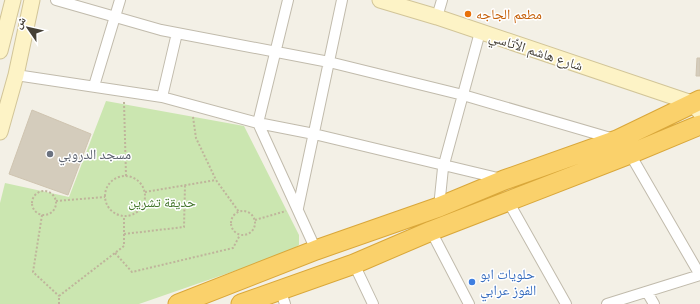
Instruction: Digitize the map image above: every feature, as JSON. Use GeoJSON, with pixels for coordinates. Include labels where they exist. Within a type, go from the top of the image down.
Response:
{"type":"FeatureCollection","features":[{"type":"Feature","properties":{"kind":"highway"},"geometry":{"type":"LineString","coordinates":[[178,304],[316,250],[439,207],[504,180],[617,140],[697,105]]}},
{"type":"Feature","properties":{"kind":"highway"},"geometry":{"type":"LineString","coordinates":[[241,304],[283,297],[354,264],[432,231],[630,154],[700,125]]}},
{"type":"Feature","properties":{"kind":"main road"},"geometry":{"type":"LineString","coordinates":[[0,51],[14,0]]}},
{"type":"Feature","properties":{"kind":"main road"},"geometry":{"type":"LineString","coordinates":[[0,132],[16,75],[32,0]]}},
{"type":"Feature","properties":{"kind":"main road","name":"شارع هاشم الأتاسي"},"geometry":{"type":"LineString","coordinates":[[380,0],[437,17],[697,105]]}},
{"type":"Feature","properties":{"kind":"street"},"geometry":{"type":"LineString","coordinates":[[56,0],[177,33],[329,62],[463,94],[617,140]]}},
{"type":"Feature","properties":{"kind":"street"},"geometry":{"type":"LineString","coordinates":[[94,86],[120,0]]}},
{"type":"Feature","properties":{"kind":"street"},"geometry":{"type":"LineString","coordinates":[[288,0],[258,123],[316,250]]}},
{"type":"Feature","properties":{"kind":"street"},"geometry":{"type":"LineString","coordinates":[[298,208],[342,0]]}},
{"type":"Feature","properties":{"kind":"street"},"geometry":{"type":"LineString","coordinates":[[437,17],[442,0]]}},
{"type":"Feature","properties":{"kind":"street"},"geometry":{"type":"LineString","coordinates":[[439,207],[444,165],[480,32]]}},
{"type":"Feature","properties":{"kind":"street"},"geometry":{"type":"LineString","coordinates":[[162,97],[177,33]]}},
{"type":"Feature","properties":{"kind":"street"},"geometry":{"type":"LineString","coordinates":[[16,75],[124,90],[162,97],[258,123],[314,134],[504,180]]}},
{"type":"Feature","properties":{"kind":"street"},"geometry":{"type":"LineString","coordinates":[[607,304],[700,275],[630,154]]}},
{"type":"Feature","properties":{"kind":"street"},"geometry":{"type":"LineString","coordinates":[[508,201],[566,304]]}},
{"type":"Feature","properties":{"kind":"street"},"geometry":{"type":"LineString","coordinates":[[432,231],[469,304]]}},
{"type":"Feature","properties":{"kind":"street"},"geometry":{"type":"LineString","coordinates":[[354,264],[373,304]]}},
{"type":"Feature","properties":{"kind":"street"},"geometry":{"type":"LineString","coordinates":[[647,292],[654,304]]}},
{"type":"Feature","properties":{"kind":"path"},"geometry":{"type":"LineString","coordinates":[[124,90],[126,176]]}},
{"type":"Feature","properties":{"kind":"path"},"geometry":{"type":"LineString","coordinates":[[192,106],[196,138],[216,180],[238,212]]}},
{"type":"Feature","properties":{"kind":"path"},"geometry":{"type":"LineString","coordinates":[[126,176],[137,181],[144,192],[145,199],[140,210],[135,214],[124,216],[112,211],[107,206],[105,197],[109,184],[114,180],[126,176]]}},
{"type":"Feature","properties":{"kind":"path"},"geometry":{"type":"LineString","coordinates":[[144,192],[216,180]]}},
{"type":"Feature","properties":{"kind":"path"},"geometry":{"type":"LineString","coordinates":[[124,234],[184,227],[185,185]]}},
{"type":"Feature","properties":{"kind":"path"},"geometry":{"type":"LineString","coordinates":[[42,192],[48,192],[56,201],[53,211],[50,214],[42,215],[35,211],[33,206],[35,196],[42,192]]}},
{"type":"Feature","properties":{"kind":"path"},"geometry":{"type":"LineString","coordinates":[[56,201],[105,197]]}},
{"type":"Feature","properties":{"kind":"path"},"geometry":{"type":"LineString","coordinates":[[255,220],[298,208]]}},
{"type":"Feature","properties":{"kind":"path"},"geometry":{"type":"LineString","coordinates":[[238,212],[249,213],[255,220]]}},
{"type":"Feature","properties":{"kind":"path"},"geometry":{"type":"LineString","coordinates":[[238,212],[232,218],[230,224],[233,231],[240,235],[250,233],[255,224],[255,220]]}},
{"type":"Feature","properties":{"kind":"path"},"geometry":{"type":"LineString","coordinates":[[42,215],[33,272],[59,296],[59,304]]}},
{"type":"Feature","properties":{"kind":"path"},"geometry":{"type":"LineString","coordinates":[[59,296],[124,246],[124,216]]}},
{"type":"Feature","properties":{"kind":"path"},"geometry":{"type":"LineString","coordinates":[[115,253],[132,272],[232,248],[240,235]]}},
{"type":"Feature","properties":{"kind":"green space","name":"حديقة تشرين"},"geometry":{"type":"Polygon","coordinates":[[[106,101],[244,126],[299,235],[299,245],[289,252],[139,304],[0,304],[0,203],[5,183],[69,197],[106,101]]]}},
{"type":"Feature","properties":{"kind":"building"},"geometry":{"type":"Polygon","coordinates":[[[697,58],[700,58],[700,76],[696,76],[697,58]]]}},
{"type":"Feature","properties":{"kind":"building","name":"مسجد الدروبي"},"geometry":{"type":"Polygon","coordinates":[[[32,110],[91,134],[68,195],[9,174],[32,110]]]}},
{"type":"Feature","properties":{"kind":"place","name":"مطعم الجاجه"},"geometry":{"type":"Point","coordinates":[468,14]}},
{"type":"Feature","properties":{"kind":"place","name":"مسجد الدروبي"},"geometry":{"type":"Point","coordinates":[50,154]}},
{"type":"Feature","properties":{"kind":"place","name":"حلويات ابو الفوز عرابي"},"geometry":{"type":"Point","coordinates":[472,282]}}]}
